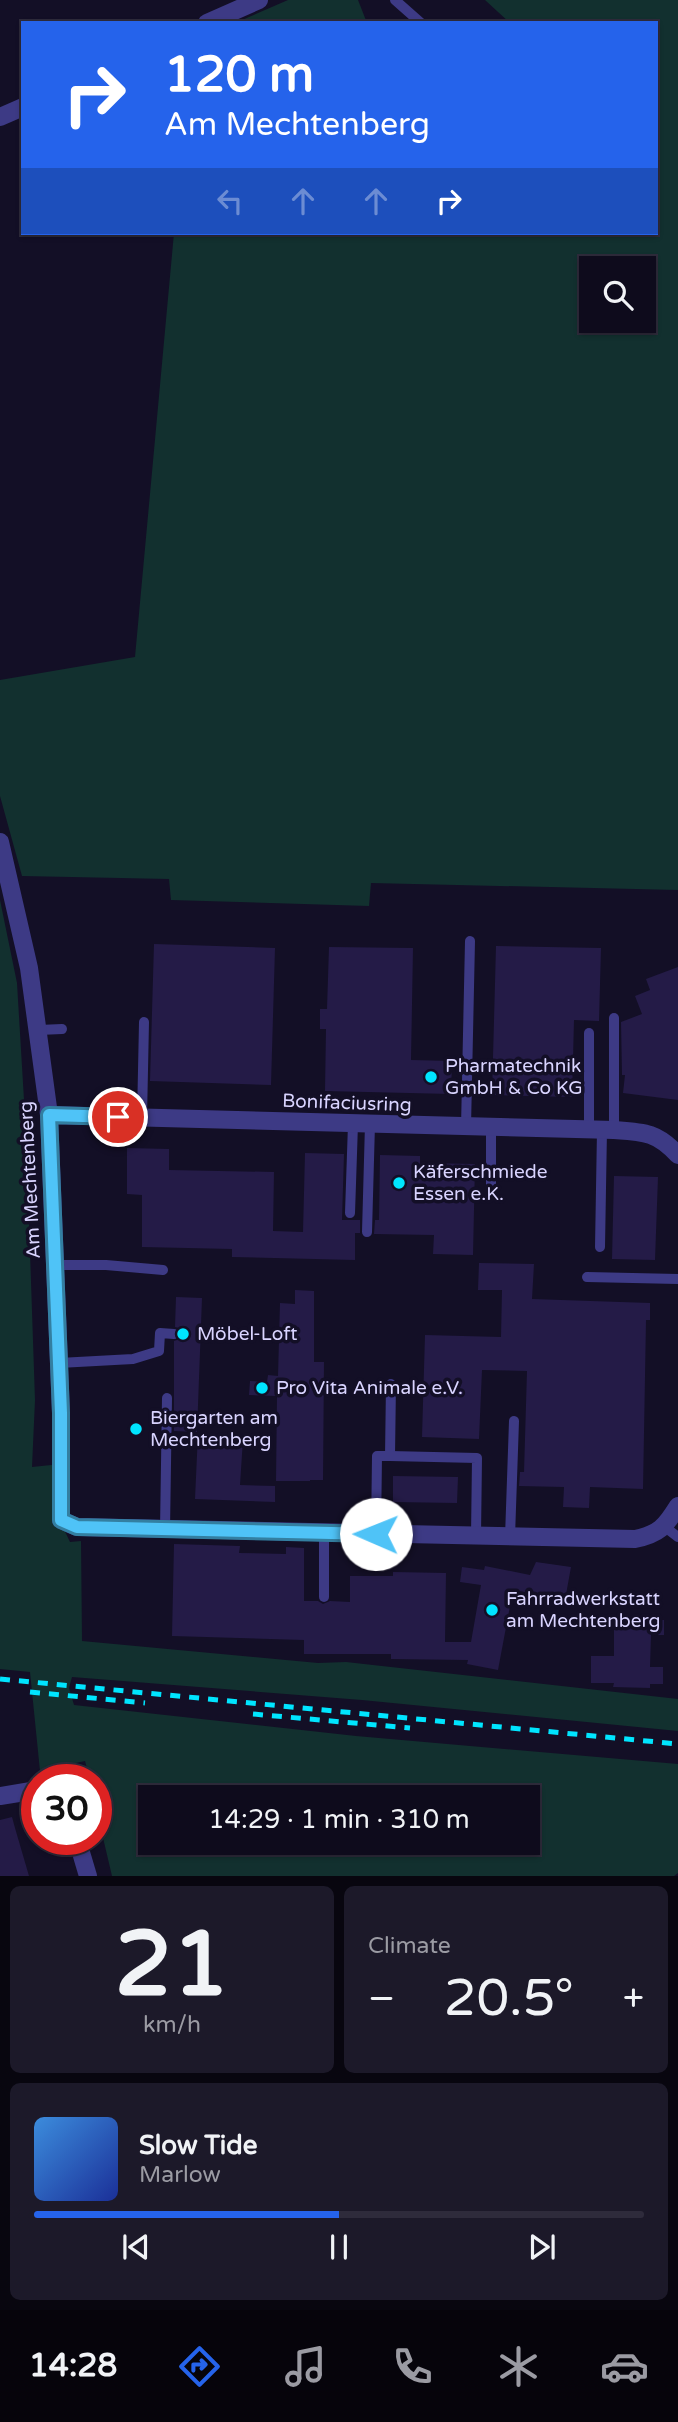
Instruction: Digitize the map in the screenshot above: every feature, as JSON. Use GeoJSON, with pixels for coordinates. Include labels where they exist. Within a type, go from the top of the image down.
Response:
{"type":"FeatureCollection","features":[{"type":"Feature","properties":{"kind":"street"},"geometry":{"type":"LineString","coordinates":[[212,21],[259,0]]}},
{"type":"Feature","properties":{"kind":"street"},"geometry":{"type":"LineString","coordinates":[[0,117],[21,108]]}},
{"type":"Feature","properties":{"kind":"street","name":"Am Mechtenberg"},"geometry":{"type":"LineString","coordinates":[[0,842],[29,968],[49,1115],[59,1363],[61,1520],[77,1527],[165,1530]]}},
{"type":"Feature","properties":{"kind":"street","name":"Bonifaciusring"},"geometry":{"type":"LineString","coordinates":[[49,1115],[646,1132],[655,1135],[678,1155]]}},
{"type":"Feature","properties":{"kind":"street"},"geometry":{"type":"LineString","coordinates":[[165,1530],[635,1539],[650,1536],[674,1523]]}},
{"type":"Feature","properties":{"kind":"street"},"geometry":{"type":"LineString","coordinates":[[0,1796],[21,1793]]}},
{"type":"Feature","properties":{"kind":"street"},"geometry":{"type":"LineString","coordinates":[[82,1855],[88,1876]]}},
{"type":"Feature","properties":{"kind":"lane"},"geometry":{"type":"LineString","coordinates":[[395,0],[419,21]]}},
{"type":"Feature","properties":{"kind":"lane"},"geometry":{"type":"LineString","coordinates":[[466,1127],[470,941]]}},
{"type":"Feature","properties":{"kind":"lane"},"geometry":{"type":"LineString","coordinates":[[600,1247],[602,1130],[614,1018]]}},
{"type":"Feature","properties":{"kind":"lane"},"geometry":{"type":"LineString","coordinates":[[142,1118],[144,1022]]}},
{"type":"Feature","properties":{"kind":"lane"},"geometry":{"type":"LineString","coordinates":[[39,1030],[62,1030]]}},
{"type":"Feature","properties":{"kind":"lane"},"geometry":{"type":"LineString","coordinates":[[589,1033],[602,1130]]}},
{"type":"Feature","properties":{"kind":"lane"},"geometry":{"type":"LineString","coordinates":[[350,1213],[361,1124]]}},
{"type":"Feature","properties":{"kind":"lane"},"geometry":{"type":"LineString","coordinates":[[361,1124],[367,1232]]}},
{"type":"Feature","properties":{"kind":"lane"},"geometry":{"type":"LineString","coordinates":[[491,1127],[491,1196]]}},
{"type":"Feature","properties":{"kind":"lane"},"geometry":{"type":"LineString","coordinates":[[56,1265],[106,1265],[163,1270]]}},
{"type":"Feature","properties":{"kind":"lane"},"geometry":{"type":"LineString","coordinates":[[587,1277],[678,1279]]}},
{"type":"Feature","properties":{"kind":"lane"},"geometry":{"type":"LineString","coordinates":[[59,1363],[133,1359],[159,1351],[160,1334],[174,1334]]}},
{"type":"Feature","properties":{"kind":"lane"},"geometry":{"type":"LineString","coordinates":[[390,1456],[391,1384]]}},
{"type":"Feature","properties":{"kind":"lane"},"geometry":{"type":"LineString","coordinates":[[165,1530],[167,1398]]}},
{"type":"Feature","properties":{"kind":"lane"},"geometry":{"type":"LineString","coordinates":[[510,1537],[513,1421]]}},
{"type":"Feature","properties":{"kind":"lane"},"geometry":{"type":"LineString","coordinates":[[376,1534],[377,1456],[390,1456],[477,1458],[476,1536]]}},
{"type":"Feature","properties":{"kind":"lane"},"geometry":{"type":"LineString","coordinates":[[324,1533],[324,1597]]}},
{"type":"Feature","properties":{"kind":"green space"},"geometry":{"type":"Polygon","coordinates":[[[288,0],[358,0],[366,21],[240,21],[288,0]]]}},
{"type":"Feature","properties":{"kind":"green space"},"geometry":{"type":"Polygon","coordinates":[[[485,0],[678,0],[678,890],[371,883],[369,906],[171,900],[169,879],[22,876],[0,796],[0,680],[135,657],[174,235],[658,235],[658,21],[508,21],[485,0]]]}},
{"type":"Feature","properties":{"kind":"green space"},"geometry":{"type":"Polygon","coordinates":[[[0,900],[17,983],[26,1133],[35,1400],[32,1467],[61,1464],[60,1521],[70,1542],[81,1541],[82,1641],[318,1663],[346,1662],[678,1699],[678,1731],[362,1700],[72,1677],[69,1688],[74,1705],[356,1736],[678,1764],[678,1873],[674,1876],[112,1876],[107,1855],[112,1855],[112,1764],[86,1764],[85,1761],[72,1764],[39,1764],[30,1672],[0,1669],[0,900]]]}},
{"type":"Feature","properties":{"kind":"building"},"geometry":{"type":"Polygon","coordinates":[[[154,944],[275,948],[271,1085],[150,1081],[154,944]]]}},
{"type":"Feature","properties":{"kind":"building"},"geometry":{"type":"Polygon","coordinates":[[[496,946],[601,948],[599,1021],[574,1020],[572,1097],[492,1095],[496,946]]]}},
{"type":"Feature","properties":{"kind":"building"},"geometry":{"type":"Polygon","coordinates":[[[329,947],[413,948],[411,1060],[452,1061],[451,1094],[325,1091],[326,1029],[320,1029],[320,1009],[327,1009],[329,947]]]}},
{"type":"Feature","properties":{"kind":"building"},"geometry":{"type":"Polygon","coordinates":[[[678,967],[678,1100],[623,1093],[625,1075],[622,1075],[621,1022],[642,1014],[635,996],[650,990],[646,979],[678,967]]]}},
{"type":"Feature","properties":{"kind":"building"},"geometry":{"type":"Polygon","coordinates":[[[127,1148],[169,1149],[169,1170],[274,1172],[273,1231],[303,1232],[305,1153],[344,1154],[342,1220],[360,1220],[360,1233],[355,1233],[355,1260],[232,1257],[232,1249],[142,1247],[142,1195],[127,1194],[127,1148]]]}},
{"type":"Feature","properties":{"kind":"building"},"geometry":{"type":"Polygon","coordinates":[[[380,1155],[420,1156],[420,1163],[475,1164],[473,1255],[433,1254],[434,1235],[374,1234],[375,1220],[379,1220],[380,1155]]]}},
{"type":"Feature","properties":{"kind":"building"},"geometry":{"type":"Polygon","coordinates":[[[614,1176],[658,1177],[655,1260],[612,1259],[614,1176]]]}},
{"type":"Feature","properties":{"kind":"building"},"geometry":{"type":"Polygon","coordinates":[[[479,1263],[534,1264],[532,1299],[650,1303],[650,1320],[646,1320],[643,1489],[590,1487],[589,1508],[563,1507],[564,1487],[519,1486],[520,1472],[524,1472],[527,1371],[482,1370],[479,1439],[422,1437],[425,1335],[501,1337],[502,1290],[478,1290],[479,1263]]]}},
{"type":"Feature","properties":{"kind":"building"},"geometry":{"type":"Polygon","coordinates":[[[295,1290],[314,1291],[314,1362],[324,1362],[323,1480],[276,1481],[277,1396],[249,1395],[250,1381],[267,1382],[268,1375],[278,1376],[280,1303],[295,1304],[295,1290]]]}},
{"type":"Feature","properties":{"kind":"building"},"geometry":{"type":"Polygon","coordinates":[[[176,1297],[202,1298],[197,1432],[174,1431],[174,1341],[180,1339],[181,1334],[179,1328],[175,1327],[176,1297]]]}},
{"type":"Feature","properties":{"kind":"building"},"geometry":{"type":"Polygon","coordinates":[[[198,1433],[213,1434],[213,1438],[243,1439],[240,1485],[275,1486],[275,1502],[195,1499],[198,1433]]]}},
{"type":"Feature","properties":{"kind":"building"},"geometry":{"type":"Polygon","coordinates":[[[393,1476],[458,1477],[457,1503],[393,1502],[393,1476]]]}},
{"type":"Feature","properties":{"kind":"building"},"geometry":{"type":"Polygon","coordinates":[[[174,1544],[240,1546],[239,1553],[286,1554],[286,1547],[304,1548],[304,1601],[318,1601],[323,1604],[330,1601],[350,1602],[350,1576],[393,1576],[393,1572],[446,1573],[445,1642],[471,1642],[481,1585],[460,1582],[462,1567],[484,1570],[485,1566],[530,1575],[536,1562],[571,1567],[565,1600],[513,1590],[498,1670],[467,1664],[468,1660],[391,1659],[391,1654],[304,1654],[304,1640],[172,1636],[174,1544]]]}},
{"type":"Feature","properties":{"kind":"building"},"geometry":{"type":"Polygon","coordinates":[[[651,1620],[664,1620],[664,1635],[651,1635],[650,1667],[663,1667],[663,1684],[650,1684],[650,1688],[613,1687],[614,1683],[591,1683],[591,1656],[614,1656],[614,1625],[651,1625],[651,1620]]]}},
{"type":"Feature","properties":{"kind":"building"},"geometry":{"type":"Polygon","coordinates":[[[12,1817],[29,1876],[0,1876],[0,1820],[12,1817]]]}},
{"type":"Feature","properties":{"kind":"railway"},"geometry":{"type":"LineString","coordinates":[[0,1679],[678,1744]]}},
{"type":"Feature","properties":{"kind":"railway"},"geometry":{"type":"LineString","coordinates":[[30,1692],[145,1703]]}},
{"type":"Feature","properties":{"kind":"railway"},"geometry":{"type":"LineString","coordinates":[[253,1714],[410,1728]]}},
{"type":"Feature","properties":{"kind":"place","name":"Pharmatechnik GmbH & Co KG"},"geometry":{"type":"Point","coordinates":[431,1077]}},
{"type":"Feature","properties":{"kind":"place","name":"Käferschmiede Essen e.K."},"geometry":{"type":"Point","coordinates":[399,1183]}},
{"type":"Feature","properties":{"kind":"place","name":"Möbel-Loft"},"geometry":{"type":"Point","coordinates":[183,1334]}},
{"type":"Feature","properties":{"kind":"place","name":"Pro Vita Animale e.V."},"geometry":{"type":"Point","coordinates":[262,1388]}},
{"type":"Feature","properties":{"kind":"place","name":"Biergarten am Mechtenberg"},"geometry":{"type":"Point","coordinates":[136,1429]}},
{"type":"Feature","properties":{"kind":"place","name":"Fahrradwerkstatt am Mechtenberg"},"geometry":{"type":"Point","coordinates":[492,1610]}},
{"type":"Feature","properties":{"kind":"route"},"geometry":{"type":"LineString","coordinates":[[118,1117],[49,1115],[61,1413],[61,1520],[77,1527],[376,1534]]}}]}
